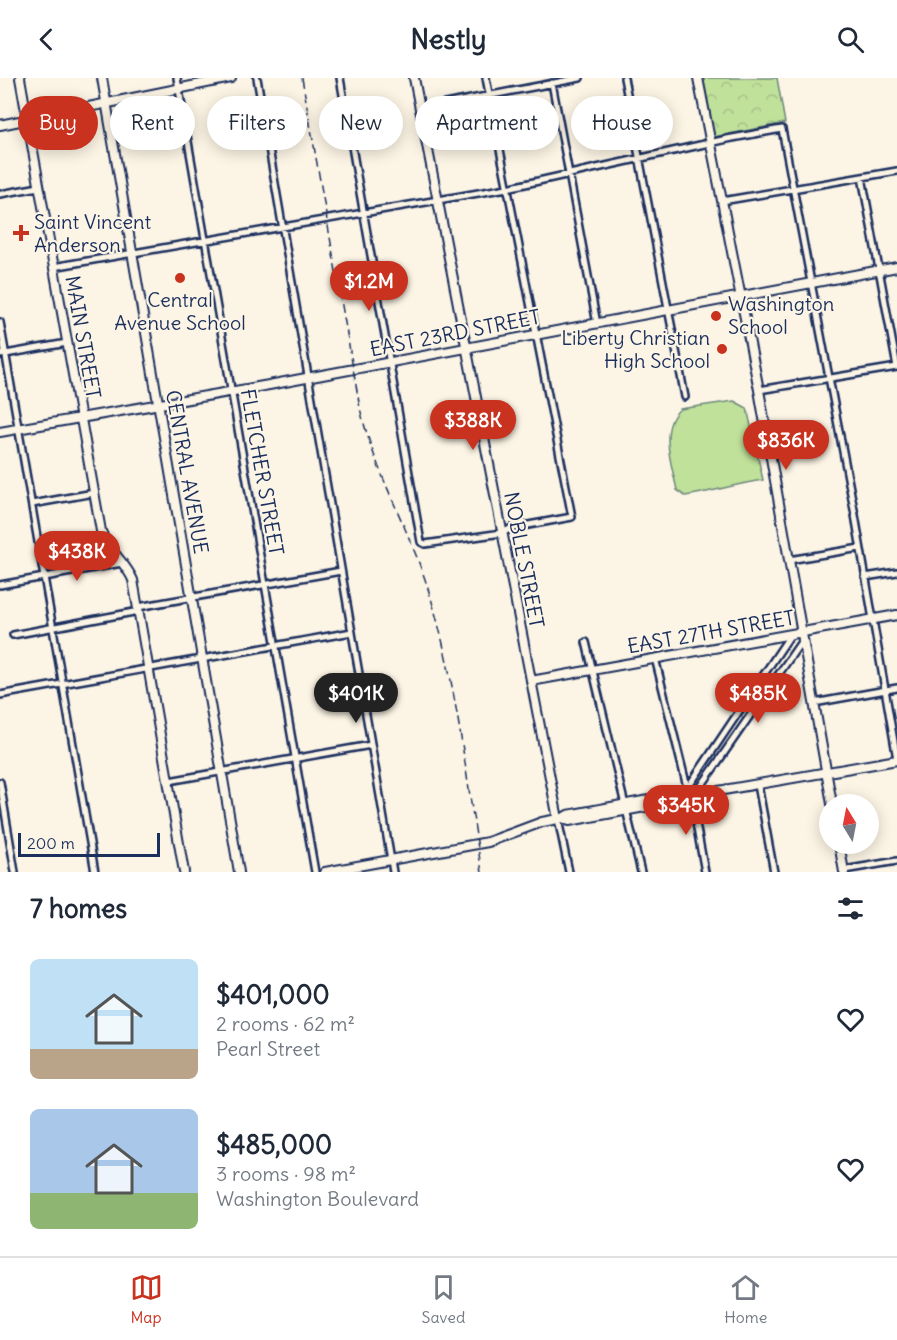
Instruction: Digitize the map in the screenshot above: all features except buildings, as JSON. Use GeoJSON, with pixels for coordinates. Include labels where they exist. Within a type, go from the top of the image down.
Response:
{"type":"FeatureCollection","features":[{"type":"Feature","properties":{"kind":"street","name":"MAIN STREET"},"geometry":{"type":"LineString","coordinates":[[20,78],[23,96]]}},
{"type":"Feature","properties":{"kind":"street","name":"CENTRAL AVENUE"},"geometry":{"type":"LineString","coordinates":[[102,78],[240,872]]}},
{"type":"Feature","properties":{"kind":"street","name":"FLETCHER STREET"},"geometry":{"type":"LineString","coordinates":[[177,78],[315,872]]}},
{"type":"Feature","properties":{"kind":"street"},"geometry":{"type":"LineString","coordinates":[[98,106],[231,78]]}},
{"type":"Feature","properties":{"kind":"street"},"geometry":{"type":"LineString","coordinates":[[256,78],[393,872]]}},
{"type":"Feature","properties":{"kind":"street"},"geometry":{"type":"LineString","coordinates":[[340,78],[421,542],[425,544],[502,533],[512,528],[572,517],[500,150]]}},
{"type":"Feature","properties":{"kind":"street","name":"NOBLE STREET"},"geometry":{"type":"LineString","coordinates":[[414,78],[417,96]]}},
{"type":"Feature","properties":{"kind":"street"},"geometry":{"type":"LineString","coordinates":[[486,78],[489,96],[580,78]]}},
{"type":"Feature","properties":{"kind":"street"},"geometry":{"type":"LineString","coordinates":[[624,78],[685,397]]}},
{"type":"Feature","properties":{"kind":"street"},"geometry":{"type":"LineString","coordinates":[[698,78],[759,390],[830,794]]}},
{"type":"Feature","properties":{"kind":"street"},"geometry":{"type":"LineString","coordinates":[[552,83],[597,324]]}},
{"type":"Feature","properties":{"kind":"street"},"geometry":{"type":"LineString","coordinates":[[0,125],[18,121]]}},
{"type":"Feature","properties":{"kind":"street"},"geometry":{"type":"LineString","coordinates":[[53,267],[283,229],[507,188],[711,142],[782,129],[897,760],[758,785],[690,794]]}},
{"type":"Feature","properties":{"kind":"street","name":"MAIN STREET"},"geometry":{"type":"LineString","coordinates":[[32,150],[101,531],[104,565]]}},
{"type":"Feature","properties":{"kind":"street","name":"NOBLE STREET"},"geometry":{"type":"LineString","coordinates":[[427,150],[531,681],[561,819],[569,872]]}},
{"type":"Feature","properties":{"kind":"street"},"geometry":{"type":"LineString","coordinates":[[722,201],[897,171]]}},
{"type":"Feature","properties":{"kind":"street"},"geometry":{"type":"LineString","coordinates":[[759,390],[897,367],[862,177]]}},
{"type":"Feature","properties":{"kind":"street"},"geometry":{"type":"LineString","coordinates":[[0,194],[39,187]]}},
{"type":"Feature","properties":{"kind":"street","name":"EAST 23RD STREET"},"geometry":{"type":"LineString","coordinates":[[0,432],[232,392],[897,267]]}},
{"type":"Feature","properties":{"kind":"street"},"geometry":{"type":"LineString","coordinates":[[0,322],[3,355],[19,429],[95,872]]}},
{"type":"Feature","properties":{"kind":"street"},"geometry":{"type":"LineString","coordinates":[[3,355],[67,343]]}},
{"type":"Feature","properties":{"kind":"street"},"geometry":{"type":"LineString","coordinates":[[32,504],[94,493]]}},
{"type":"Feature","properties":{"kind":"street","name":"MAIN STREET"},"geometry":{"type":"LineString","coordinates":[[101,531],[105,542],[126,565],[134,580],[184,872]]}},
{"type":"Feature","properties":{"kind":"street"},"geometry":{"type":"LineString","coordinates":[[789,560],[860,548]]}},
{"type":"Feature","properties":{"kind":"street"},"geometry":{"type":"LineString","coordinates":[[0,585],[104,565],[126,565]]}},
{"type":"Feature","properties":{"kind":"street"},"geometry":{"type":"LineString","coordinates":[[13,635],[192,597],[341,571]]}},
{"type":"Feature","properties":{"kind":"street"},"geometry":{"type":"LineString","coordinates":[[865,578],[897,572]]}},
{"type":"Feature","properties":{"kind":"street","name":"EAST 27TH STREET"},"geometry":{"type":"LineString","coordinates":[[531,681],[791,634],[802,636],[897,615]]}},
{"type":"Feature","properties":{"kind":"street"},"geometry":{"type":"LineString","coordinates":[[0,695],[352,632]]}},
{"type":"Feature","properties":{"kind":"street"},"geometry":{"type":"LineString","coordinates":[[690,794],[791,634]]}},
{"type":"Feature","properties":{"kind":"street"},"geometry":{"type":"LineString","coordinates":[[325,872],[488,842],[522,828],[561,819],[569,821],[625,807],[683,800],[690,794],[802,636]]}},
{"type":"Feature","properties":{"kind":"street"},"geometry":{"type":"LineString","coordinates":[[586,642],[641,872]]}},
{"type":"Feature","properties":{"kind":"street"},"geometry":{"type":"LineString","coordinates":[[655,658],[690,794],[705,872]]}},
{"type":"Feature","properties":{"kind":"street"},"geometry":{"type":"LineString","coordinates":[[814,703],[897,688]]}},
{"type":"Feature","properties":{"kind":"street"},"geometry":{"type":"LineString","coordinates":[[169,781],[371,745]]}},
{"type":"Feature","properties":{"kind":"street"},"geometry":{"type":"LineString","coordinates":[[0,782],[15,872]]}},
{"type":"Feature","properties":{"kind":"street"},"geometry":{"type":"LineString","coordinates":[[758,785],[774,872]]}},
{"type":"Feature","properties":{"kind":"street"},"geometry":{"type":"LineString","coordinates":[[841,854],[844,871],[897,861]]}},
{"type":"Feature","properties":{"kind":"green space"},"geometry":{"type":"Polygon","coordinates":[[[703,78],[777,78],[785,123],[714,137],[703,78]]]}},
{"type":"Feature","properties":{"kind":"green space"},"geometry":{"type":"Polygon","coordinates":[[[734,401],[747,408],[763,480],[685,496],[677,490],[668,448],[673,417],[680,409],[734,401]]]}},
{"type":"Feature","properties":{"kind":"railway"},"geometry":{"type":"LineString","coordinates":[[302,78],[360,408],[375,456],[422,571],[439,629],[454,697],[482,872]]}},
{"type":"Feature","properties":{"kind":"place","name":"Saint Vincent Anderson"},"geometry":{"type":"Point","coordinates":[21,233]}},
{"type":"Feature","properties":{"kind":"place","name":"Central Avenue School"},"geometry":{"type":"Point","coordinates":[180,278]}},
{"type":"Feature","properties":{"kind":"place","name":"Washington School"},"geometry":{"type":"Point","coordinates":[716,316]}},
{"type":"Feature","properties":{"kind":"place","name":"Liberty Christian High School"},"geometry":{"type":"Point","coordinates":[722,349]}}]}
